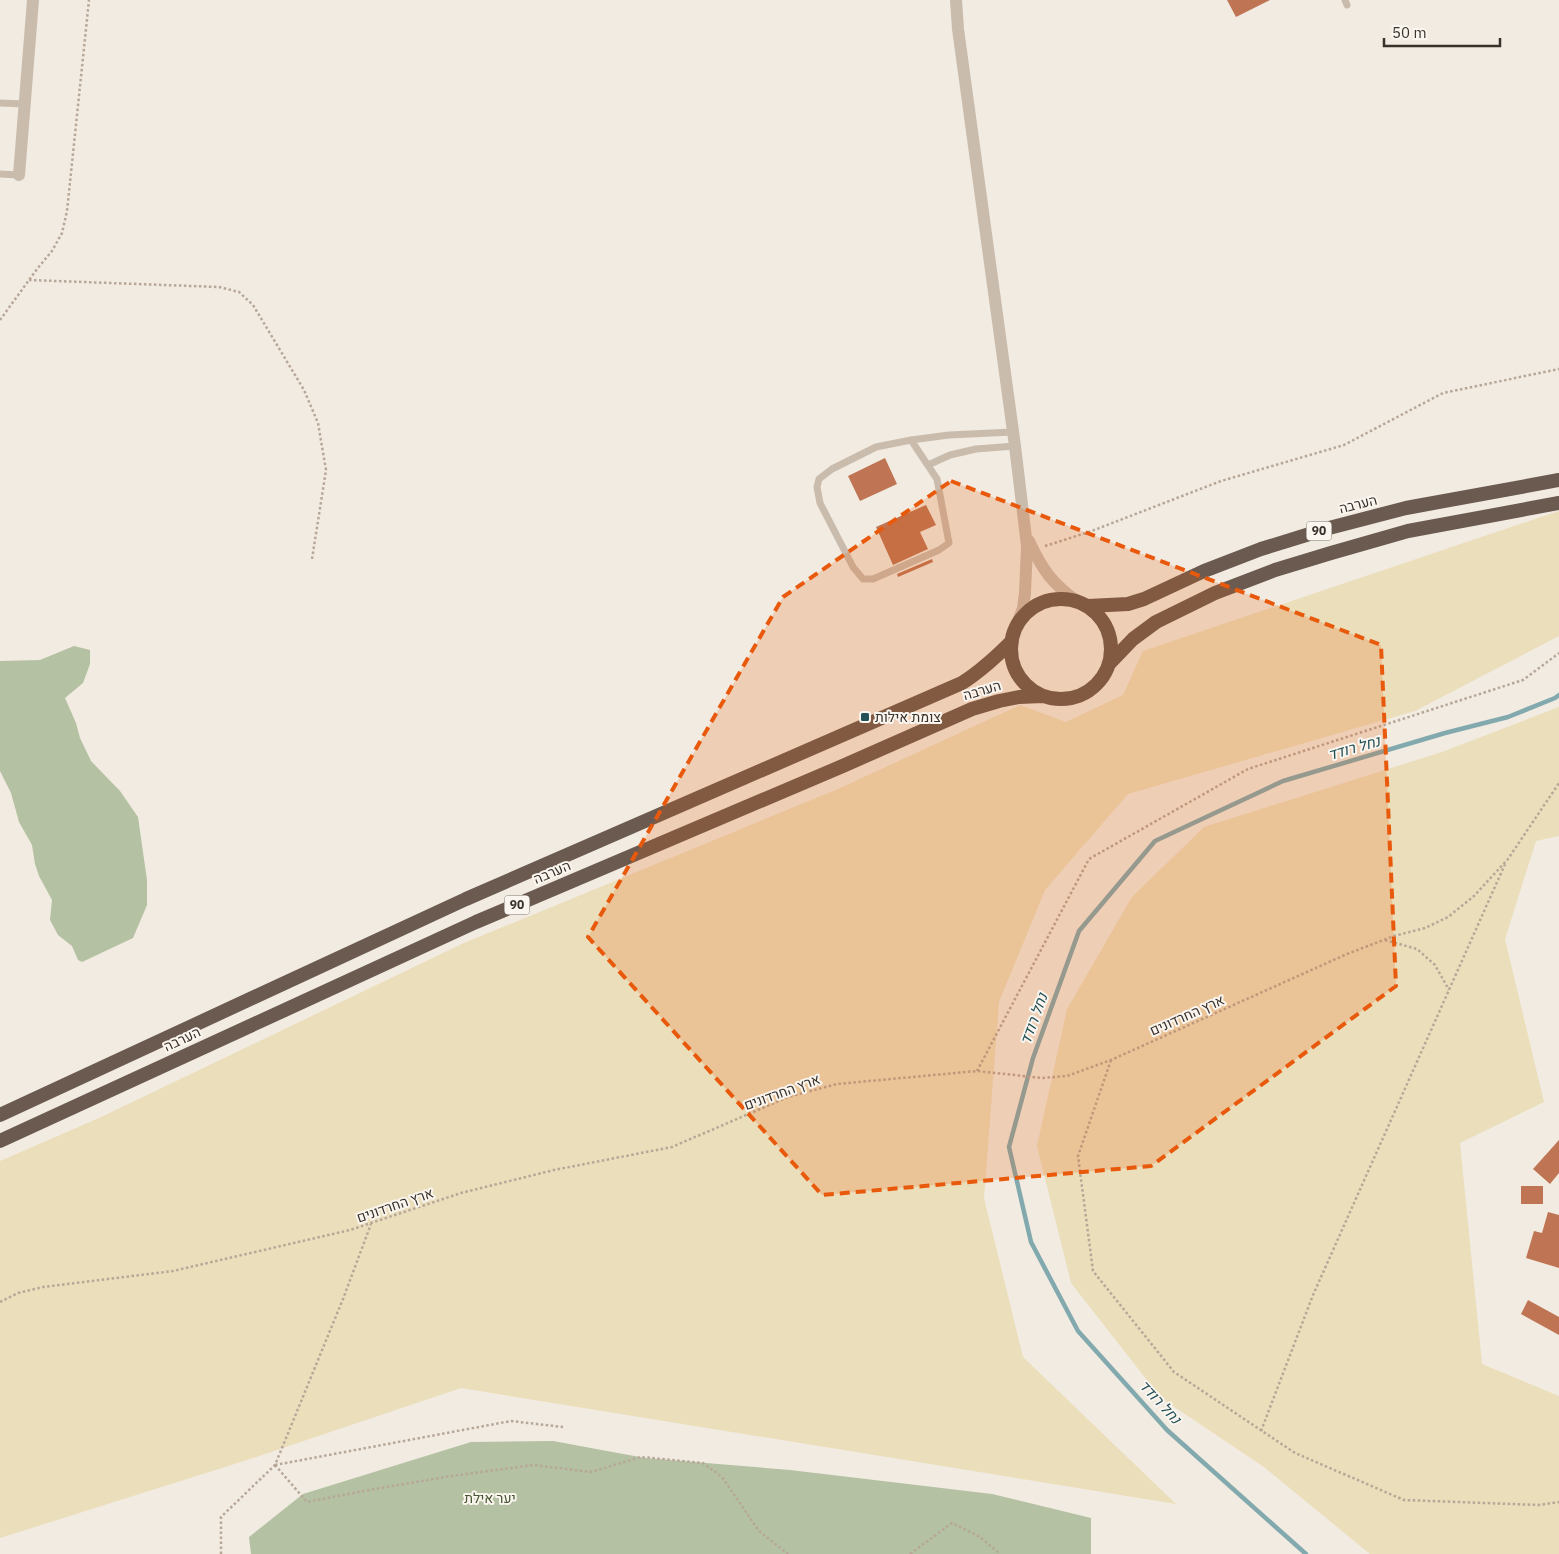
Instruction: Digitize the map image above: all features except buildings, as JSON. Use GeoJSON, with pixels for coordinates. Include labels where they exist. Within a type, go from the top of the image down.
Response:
{"type":"FeatureCollection","features":[{"type":"Feature","properties":{"kind":"highway","name":"הערבה"},"geometry":{"type":"LineString","coordinates":[[1043,696],[1031,689],[1021,679],[1013,660],[1012,640],[1016,627],[1024,615],[1036,606],[1049,600],[1064,599],[1083,604],[1128,604],[1144,599],[1204,571],[1260,549],[1329,528],[1406,508],[1559,480]]}},
{"type":"Feature","properties":{"kind":"highway","name":"הערבה"},"geometry":{"type":"LineString","coordinates":[[0,1141],[476,922],[972,709],[1019,697],[1043,696],[1057,699],[1084,694],[1095,686],[1104,675],[1110,663],[1133,639],[1156,622],[1216,593],[1276,570],[1408,531],[1559,503]]}},
{"type":"Feature","properties":{"kind":"highway"},"geometry":{"type":"LineString","coordinates":[[1083,604],[1096,613],[1110,636],[1112,649],[1110,663]]}},
{"type":"Feature","properties":{"kind":"highway","name":"הערבה"},"geometry":{"type":"LineString","coordinates":[[0,1115],[466,899],[962,683],[996,659],[1012,640]]}},
{"type":"Feature","properties":{"kind":"street"},"geometry":{"type":"LineString","coordinates":[[19,175],[33,0]]}},
{"type":"Feature","properties":{"kind":"street"},"geometry":{"type":"LineString","coordinates":[[956,0],[959,38],[1026,535],[1025,592],[1023,608],[1016,627]]}},
{"type":"Feature","properties":{"kind":"street"},"geometry":{"type":"LineString","coordinates":[[1026,535],[1043,569],[1053,582],[1063,592],[1083,604]]}},
{"type":"Feature","properties":{"kind":"lane"},"geometry":{"type":"LineString","coordinates":[[0,103],[25,104]]}},
{"type":"Feature","properties":{"kind":"lane"},"geometry":{"type":"LineString","coordinates":[[0,174],[19,175]]}},
{"type":"Feature","properties":{"kind":"lane"},"geometry":{"type":"LineString","coordinates":[[911,440],[937,480],[949,542],[939,550],[873,580],[862,579],[853,567],[820,503],[817,487],[819,479],[832,469],[876,447],[911,440],[949,435],[1013,432]]}},
{"type":"Feature","properties":{"kind":"lane"},"geometry":{"type":"LineString","coordinates":[[928,465],[950,455],[976,449],[1015,446]]}},
{"type":"Feature","properties":{"kind":"path"},"geometry":{"type":"LineString","coordinates":[[0,320],[52,251],[62,233],[67,211],[89,0]]}},
{"type":"Feature","properties":{"kind":"path"},"geometry":{"type":"LineString","coordinates":[[29,280],[218,286],[239,292],[253,305],[304,390],[318,423],[326,470],[312,559]]}},
{"type":"Feature","properties":{"kind":"path"},"geometry":{"type":"LineString","coordinates":[[1033,550],[1089,532],[1220,481],[1344,445],[1443,393],[1559,369]]}},
{"type":"Feature","properties":{"kind":"path"},"geometry":{"type":"LineString","coordinates":[[977,1071],[1089,859],[1248,769],[1523,680],[1559,653]]}},
{"type":"Feature","properties":{"kind":"path","name":"ארץ החרדונים"},"geometry":{"type":"LineString","coordinates":[[0,1302],[18,1293],[43,1287],[173,1271],[350,1230],[461,1193],[554,1170],[672,1147],[788,1097],[837,1084],[977,1071],[1042,1078],[1067,1076],[1111,1060],[1347,954],[1384,939],[1425,928],[1448,917],[1474,896],[1508,859],[1559,783]]}},
{"type":"Feature","properties":{"kind":"path"},"geometry":{"type":"LineString","coordinates":[[1262,1431],[1313,1295],[1508,859]]}},
{"type":"Feature","properties":{"kind":"path"},"geometry":{"type":"LineString","coordinates":[[1384,939],[1417,949],[1435,965],[1449,990]]}},
{"type":"Feature","properties":{"kind":"path"},"geometry":{"type":"LineString","coordinates":[[1111,1060],[1078,1156],[1093,1271],[1174,1372],[1295,1453],[1404,1500],[1539,1505],[1559,1502]]}},
{"type":"Feature","properties":{"kind":"path"},"geometry":{"type":"LineString","coordinates":[[221,1554],[221,1517],[275,1466],[343,1299],[371,1223]]}},
{"type":"Feature","properties":{"kind":"path"},"geometry":{"type":"LineString","coordinates":[[275,1466],[511,1421],[563,1427]]}},
{"type":"Feature","properties":{"kind":"path"},"geometry":{"type":"LineString","coordinates":[[275,1466],[307,1502],[451,1476],[534,1465],[591,1472],[641,1457],[703,1463],[722,1477],[759,1531],[788,1554]]}},
{"type":"Feature","properties":{"kind":"path"},"geometry":{"type":"LineString","coordinates":[[910,1554],[952,1523],[980,1537],[1000,1554]]}},
{"type":"Feature","properties":{"kind":"highlighted area"},"geometry":{"type":"Polygon","coordinates":[[[951,481],[1381,645],[1396,986],[1151,1166],[822,1195],[588,937],[783,597],[951,481]]]}},
{"type":"Feature","properties":{"kind":"green space"},"geometry":{"type":"Polygon","coordinates":[[[74,646],[90,650],[90,664],[83,683],[65,698],[91,761],[120,791],[138,817],[147,880],[147,905],[133,938],[82,962],[78,960],[72,946],[58,935],[50,920],[52,900],[39,876],[32,845],[19,822],[11,793],[0,771],[0,661],[40,660],[74,646]]]}},
{"type":"Feature","properties":{"kind":"green space","name":"יער אילת"},"geometry":{"type":"Polygon","coordinates":[[[553,1441],[645,1458],[790,1470],[992,1494],[1091,1518],[1091,1554],[251,1554],[249,1537],[303,1494],[471,1442],[553,1441]]]}},
{"type":"Feature","properties":{"kind":"sand"},"geometry":{"type":"Polygon","coordinates":[[[1559,511],[1559,636],[1415,711],[1128,794],[1045,890],[999,1002],[984,1198],[1023,1357],[1176,1504],[461,1388],[244,1461],[0,1538],[0,1161],[99,1118],[464,943],[838,789],[1020,705],[1066,722],[1123,695],[1143,651],[1559,511]]]}},
{"type":"Feature","properties":{"kind":"sand"},"geometry":{"type":"Polygon","coordinates":[[[1559,707],[1559,836],[1536,841],[1505,939],[1544,1102],[1460,1143],[1482,1364],[1559,1396],[1559,1554],[1370,1554],[1264,1467],[1161,1398],[1071,1283],[1037,1146],[1067,1009],[1132,897],[1204,827],[1442,752],[1559,707]]]}},
{"type":"Feature","properties":{"kind":"waterway","name":"נחל רודד"},"geometry":{"type":"LineString","coordinates":[[1306,1554],[1167,1430],[1078,1331],[1031,1242],[1009,1147],[1033,1058],[1079,931],[1155,841],[1283,781],[1445,733],[1508,717],[1559,695]]}},
{"type":"Feature","properties":{"kind":"place","name":"צומת אילות"},"geometry":{"type":"Point","coordinates":[865,717]}}]}
